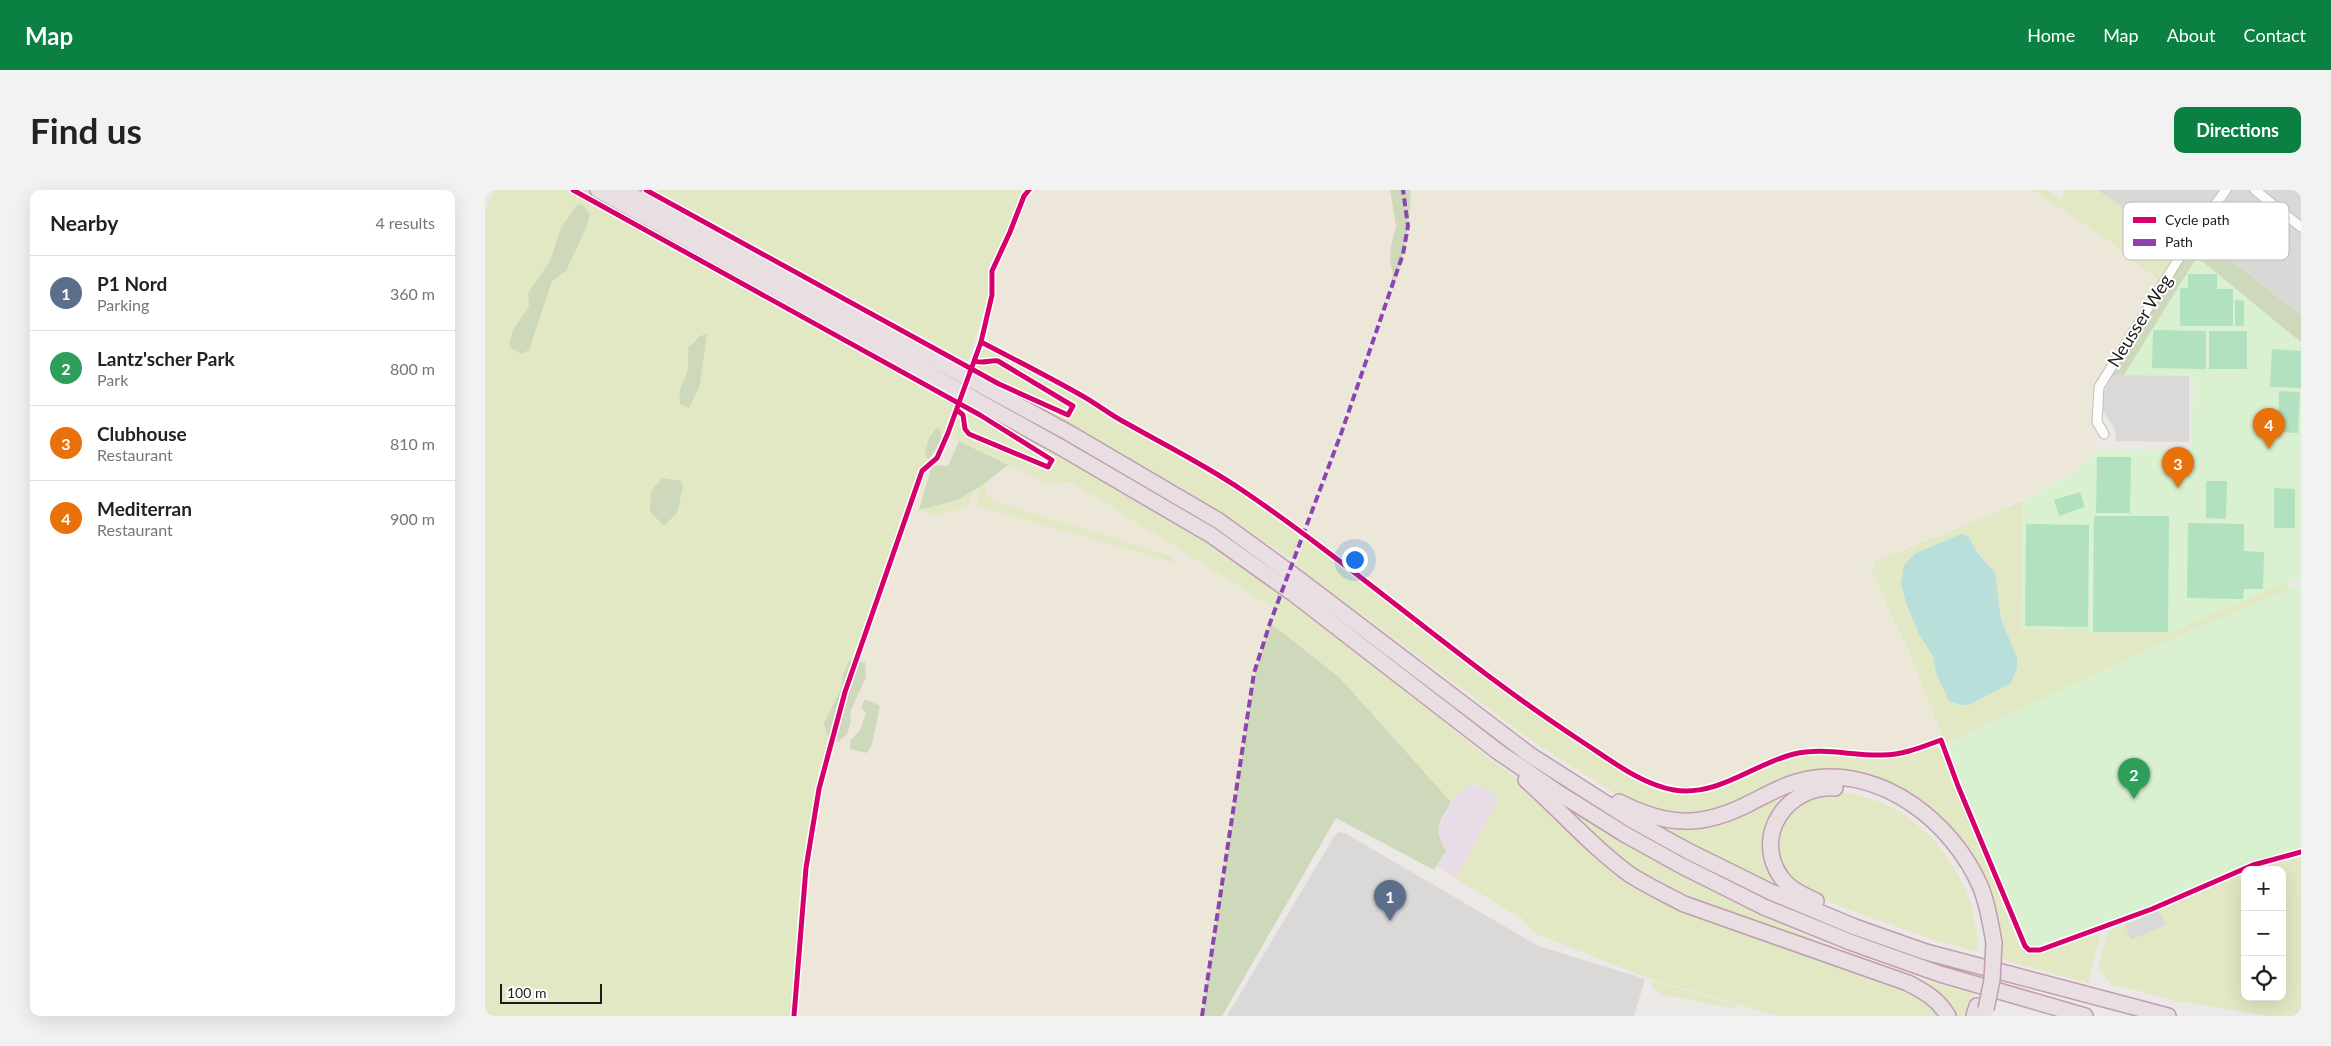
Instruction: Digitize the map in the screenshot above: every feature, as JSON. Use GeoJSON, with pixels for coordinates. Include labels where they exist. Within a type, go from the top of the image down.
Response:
{"type":"FeatureCollection","features":[{"type":"Feature","properties":{"kind":"highway"},"geometry":{"type":"LineString","coordinates":[[598,190],[991,399],[1142,475],[1219,522],[1278,563],[1530,755],[1633,820],[1732,875],[1855,927],[1926,952],[2168,1016]]}},
{"type":"Feature","properties":{"kind":"highway"},"geometry":{"type":"LineString","coordinates":[[622,190],[991,399],[1211,535],[1294,594],[1497,751],[1557,792],[1626,835],[1682,866],[1764,906],[1850,942],[1940,974],[2085,1016]]}},
{"type":"Feature","properties":{"kind":"highway"},"geometry":{"type":"LineString","coordinates":[[1497,751],[1510,768],[1553,804],[1604,854],[1630,874],[1656,890],[1684,904],[1908,983],[1929,994],[1942,1005],[1948,1016]]}},
{"type":"Feature","properties":{"kind":"highway"},"geometry":{"type":"LineString","coordinates":[[1530,755],[1581,779],[1635,810],[1655,817],[1680,822],[1714,819],[1731,813],[1779,788],[1809,779],[1839,778],[1875,785],[1914,805],[1936,822],[1951,838],[1981,888],[1991,923],[1989,943],[1992,980],[1980,1012]]}},
{"type":"Feature","properties":{"kind":"highway"},"geometry":{"type":"LineString","coordinates":[[1926,952],[1878,926],[1803,896],[1781,878],[1771,851],[1771,836],[1776,818],[1793,799],[1817,789],[1848,788],[1880,797],[1911,814],[1928,828],[1956,860],[1975,899],[1989,943]]}},
{"type":"Feature","properties":{"kind":"street","name":"Neusser Weg"},"geometry":{"type":"LineString","coordinates":[[2217,202],[2226,190]]}},
{"type":"Feature","properties":{"kind":"street"},"geometry":{"type":"LineString","coordinates":[[2255,190],[2270,202]]}},
{"type":"Feature","properties":{"kind":"street"},"geometry":{"type":"LineString","coordinates":[[2289,217],[2301,227]]}},
{"type":"Feature","properties":{"kind":"street","name":"Neusser Weg"},"geometry":{"type":"LineString","coordinates":[[2104,434],[2097,422],[2099,387],[2178,260]]}},
{"type":"Feature","properties":{"kind":"shaded area"},"geometry":{"type":"Polygon","coordinates":[[[1032,190],[1390,190],[1396,226],[1391,246],[1390,261],[1393,273],[1391,281],[1333,439],[1303,531],[1243,489],[1193,458],[1124,420],[1080,392],[986,343],[984,339],[994,297],[994,273],[1026,199],[1032,190]]]}},
{"type":"Feature","properties":{"kind":"shaded area"},"geometry":{"type":"Polygon","coordinates":[[[1411,190],[1609,190],[1649,289],[1674,321],[1728,377],[1766,437],[1836,559],[1846,566],[1866,567],[1870,572],[1908,651],[1927,698],[1939,735],[1935,739],[1898,752],[1881,753],[1821,749],[1798,751],[1776,756],[1713,785],[1682,789],[1667,787],[1629,770],[1544,715],[1307,533],[1405,254],[1411,190]]]}},
{"type":"Feature","properties":{"kind":"shaded area"},"geometry":{"type":"Polygon","coordinates":[[[1611,190],[2033,190],[2123,252],[2123,260],[2133,260],[2162,282],[2096,385],[2094,401],[2095,450],[2085,462],[2074,471],[2036,492],[1985,515],[1897,550],[1869,564],[1847,565],[1840,561],[1832,552],[1730,377],[1674,319],[1651,288],[1611,190]]]}},
{"type":"Feature","properties":{"kind":"shaded area"},"geometry":{"type":"Polygon","coordinates":[[[2097,190],[2301,190],[2301,315],[2232,260],[2289,260],[2289,202],[2123,202],[2123,207],[2097,190]]]}},
{"type":"Feature","properties":{"kind":"shaded area"},"geometry":{"type":"Polygon","coordinates":[[[2112,375],[2189,376],[2189,442],[2116,441],[2115,429],[2103,411],[2104,392],[2112,375]]]}},
{"type":"Feature","properties":{"kind":"shaded area"},"geometry":{"type":"Polygon","coordinates":[[[949,436],[1047,484],[1070,482],[1275,609],[1254,673],[1201,1016],[795,1016],[807,868],[819,790],[861,649],[923,473],[938,459],[949,436]]]}},
{"type":"Feature","properties":{"kind":"shaded area"},"geometry":{"type":"Polygon","coordinates":[[[1466,786],[1484,787],[1492,792],[1498,800],[1456,879],[1437,867],[1446,851],[1437,835],[1438,828],[1459,789],[1466,786]]]}},
{"type":"Feature","properties":{"kind":"shaded area"},"geometry":{"type":"Polygon","coordinates":[[[1339,832],[1345,833],[1538,946],[1645,979],[1634,1016],[1227,1016],[1335,835],[1339,832]]]}},
{"type":"Feature","properties":{"kind":"shaded area"},"geometry":{"type":"Polygon","coordinates":[[[2159,910],[2166,925],[2131,940],[2125,925],[2159,910]]]}},
{"type":"Feature","properties":{"kind":"green space"},"geometry":{"type":"Polygon","coordinates":[[[495,190],[576,190],[959,398],[941,442],[923,465],[859,647],[817,789],[806,868],[793,1016],[485,1016],[485,210],[495,190]]]}},
{"type":"Feature","properties":{"kind":"green space"},"geometry":{"type":"Polygon","coordinates":[[[654,190],[1024,190],[1010,232],[989,271],[988,297],[968,362],[654,190]]]}},
{"type":"Feature","properties":{"kind":"green space"},"geometry":{"type":"Polygon","coordinates":[[[1390,190],[1411,190],[1407,236],[1395,281],[1391,281],[1393,273],[1390,261],[1391,246],[1396,226],[1390,190]]]}},
{"type":"Feature","properties":{"kind":"green space"},"geometry":{"type":"Polygon","coordinates":[[[2033,190],[2049,190],[2061,199],[2067,190],[2097,190],[2123,207],[2123,252],[2033,190]]]}},
{"type":"Feature","properties":{"kind":"green space"},"geometry":{"type":"Polygon","coordinates":[[[582,204],[590,214],[587,226],[566,271],[552,281],[529,350],[521,354],[511,348],[509,344],[513,330],[529,306],[528,293],[550,261],[561,228],[576,206],[582,204]]]}},
{"type":"Feature","properties":{"kind":"green space"},"geometry":{"type":"Polygon","coordinates":[[[2133,260],[2176,260],[2162,282],[2133,260]]]}},
{"type":"Feature","properties":{"kind":"green space"},"geometry":{"type":"Polygon","coordinates":[[[2183,260],[2197,260],[2124,375],[2112,375],[2183,260]]]}},
{"type":"Feature","properties":{"kind":"green space"},"geometry":{"type":"Polygon","coordinates":[[[2195,260],[2201,260],[2301,342],[2301,580],[2273,588],[2169,633],[2088,633],[2088,629],[2021,629],[2023,501],[2075,472],[2099,449],[2192,449],[2193,376],[2124,375],[2195,260]]]}},
{"type":"Feature","properties":{"kind":"green space"},"geometry":{"type":"Polygon","coordinates":[[[2200,260],[2232,260],[2301,315],[2301,351],[2200,260]]]}},
{"type":"Feature","properties":{"kind":"green space"},"geometry":{"type":"Polygon","coordinates":[[[2188,274],[2217,274],[2217,289],[2233,289],[2233,326],[2180,326],[2180,288],[2188,288],[2188,274]]]}},
{"type":"Feature","properties":{"kind":"green space"},"geometry":{"type":"Polygon","coordinates":[[[2235,300],[2244,301],[2244,326],[2235,326],[2235,300]]]}},
{"type":"Feature","properties":{"kind":"green space"},"geometry":{"type":"Polygon","coordinates":[[[2153,330],[2206,331],[2206,369],[2152,368],[2153,330]]]}},
{"type":"Feature","properties":{"kind":"green space"},"geometry":{"type":"Polygon","coordinates":[[[2209,331],[2247,331],[2247,369],[2209,369],[2209,331]]]}},
{"type":"Feature","properties":{"kind":"green space"},"geometry":{"type":"Polygon","coordinates":[[[707,334],[700,385],[689,408],[680,404],[681,387],[688,370],[688,348],[700,336],[707,334]]]}},
{"type":"Feature","properties":{"kind":"green space"},"geometry":{"type":"Polygon","coordinates":[[[989,348],[1079,395],[1122,423],[1191,460],[1243,492],[1301,534],[1292,558],[1289,556],[1288,558],[1222,513],[1002,386],[1001,382],[974,367],[981,349],[989,348]]]}},
{"type":"Feature","properties":{"kind":"green space"},"geometry":{"type":"Polygon","coordinates":[[[2272,349],[2301,351],[2301,388],[2270,387],[2272,349]]]}},
{"type":"Feature","properties":{"kind":"green space"},"geometry":{"type":"Polygon","coordinates":[[[2279,391],[2300,392],[2298,433],[2278,432],[2279,391]]]}},
{"type":"Feature","properties":{"kind":"green space"},"geometry":{"type":"Polygon","coordinates":[[[963,400],[1135,497],[1220,549],[1261,577],[1328,626],[1479,750],[1534,790],[1678,873],[1773,921],[1872,962],[1974,994],[1969,1016],[1779,1016],[1645,977],[1534,933],[1523,919],[1456,879],[1498,800],[1492,793],[1480,786],[1468,786],[1456,795],[1451,802],[1339,677],[1270,623],[1275,609],[1071,482],[1048,484],[949,436],[963,400]]]}},
{"type":"Feature","properties":{"kind":"green space"},"geometry":{"type":"Polygon","coordinates":[[[939,428],[942,439],[929,459],[925,455],[928,440],[935,429],[939,428]]]}},
{"type":"Feature","properties":{"kind":"green space"},"geometry":{"type":"Polygon","coordinates":[[[959,441],[1008,465],[980,487],[957,500],[919,510],[932,465],[948,466],[959,441]]]}},
{"type":"Feature","properties":{"kind":"green space"},"geometry":{"type":"Polygon","coordinates":[[[2097,457],[2131,457],[2130,513],[2096,513],[2097,457]]]}},
{"type":"Feature","properties":{"kind":"green space"},"geometry":{"type":"Polygon","coordinates":[[[662,478],[681,481],[683,487],[677,513],[664,526],[650,512],[651,491],[662,478]]]}},
{"type":"Feature","properties":{"kind":"green space"},"geometry":{"type":"Polygon","coordinates":[[[2206,481],[2227,481],[2226,519],[2206,518],[2206,481]]]}},
{"type":"Feature","properties":{"kind":"green space"},"geometry":{"type":"Polygon","coordinates":[[[984,484],[986,494],[994,501],[1168,555],[1176,563],[977,506],[980,487],[984,484]]]}},
{"type":"Feature","properties":{"kind":"green space"},"geometry":{"type":"Polygon","coordinates":[[[2274,488],[2295,489],[2295,528],[2274,528],[2274,488]]]}},
{"type":"Feature","properties":{"kind":"green space"},"geometry":{"type":"Polygon","coordinates":[[[973,492],[969,507],[935,516],[919,510],[957,500],[973,492]]]}},
{"type":"Feature","properties":{"kind":"green space"},"geometry":{"type":"Polygon","coordinates":[[[2080,492],[2085,507],[2059,516],[2054,500],[2080,492]]]}},
{"type":"Feature","properties":{"kind":"green space"},"geometry":{"type":"Polygon","coordinates":[[[2023,501],[2021,628],[2088,629],[2088,633],[2169,633],[2288,581],[2287,590],[2162,643],[1945,744],[1909,651],[1871,571],[1876,561],[2023,501]],[[1964,534],[1916,553],[1904,565],[1901,577],[1915,626],[1933,656],[1936,673],[1955,704],[1965,705],[1974,703],[2011,683],[2017,668],[2016,656],[2001,619],[1995,573],[1964,534]]]}},
{"type":"Feature","properties":{"kind":"green space"},"geometry":{"type":"Polygon","coordinates":[[[2094,516],[2169,516],[2168,632],[2093,632],[2094,516]]]}},
{"type":"Feature","properties":{"kind":"green space"},"geometry":{"type":"Polygon","coordinates":[[[2188,523],[2244,524],[2244,551],[2264,552],[2263,589],[2244,589],[2243,599],[2187,598],[2188,523]]]}},
{"type":"Feature","properties":{"kind":"green space"},"geometry":{"type":"Polygon","coordinates":[[[2026,524],[2089,525],[2088,627],[2025,626],[2026,524]]]}},
{"type":"Feature","properties":{"kind":"green space"},"geometry":{"type":"Polygon","coordinates":[[[1305,539],[1542,718],[1626,772],[1665,791],[1694,794],[1714,790],[1778,760],[1799,755],[1821,753],[1881,757],[1898,756],[1935,745],[1942,750],[2020,948],[2037,954],[2101,933],[2088,983],[2001,959],[1997,928],[1939,820],[1842,773],[1687,818],[1628,802],[1531,740],[1296,565],[1305,539]]]}},
{"type":"Feature","properties":{"kind":"green space"},"geometry":{"type":"Polygon","coordinates":[[[2301,584],[2301,849],[2241,866],[2241,868],[2108,925],[2029,948],[1945,744],[2162,643],[2301,584]]]}},
{"type":"Feature","properties":{"kind":"green space"},"geometry":{"type":"Polygon","coordinates":[[[1270,623],[1339,677],[1451,802],[1439,825],[1439,836],[1446,851],[1434,870],[1336,818],[1222,1016],[1202,1016],[1255,673],[1270,623]]]}},
{"type":"Feature","properties":{"kind":"green space"},"geometry":{"type":"Polygon","coordinates":[[[849,661],[865,662],[866,677],[850,712],[851,721],[847,734],[838,742],[827,735],[824,723],[841,689],[843,674],[849,661]]]}},
{"type":"Feature","properties":{"kind":"green space"},"geometry":{"type":"Polygon","coordinates":[[[865,699],[880,706],[872,744],[867,753],[850,749],[850,741],[860,730],[866,713],[861,707],[865,699]]]}},
{"type":"Feature","properties":{"kind":"green space"},"geometry":{"type":"Polygon","coordinates":[[[1803,785],[1773,815],[1784,889],[1722,860],[1648,819],[1675,826],[1803,785]]]}},
{"type":"Feature","properties":{"kind":"green space"},"geometry":{"type":"Polygon","coordinates":[[[1837,792],[1866,797],[1893,809],[1917,825],[1938,845],[1955,869],[1967,895],[1975,923],[1978,952],[1928,938],[1850,910],[1812,895],[1789,879],[1776,849],[1778,827],[1799,800],[1837,792]]]}},
{"type":"Feature","properties":{"kind":"green space"},"geometry":{"type":"Polygon","coordinates":[[[2301,857],[2301,1016],[2270,1016],[2174,1000],[2112,984],[2098,969],[2108,931],[2241,874],[2241,1001],[2286,1001],[2286,866],[2266,866],[2301,857]]]}},
{"type":"Feature","properties":{"kind":"green space"},"geometry":{"type":"Polygon","coordinates":[[[1650,980],[1736,1005],[1736,1009],[1664,995],[1654,990],[1650,980]]]}},
{"type":"Feature","properties":{"kind":"water"},"geometry":{"type":"Polygon","coordinates":[[[1961,534],[1968,536],[1977,552],[1995,573],[2001,619],[2017,658],[2017,668],[2011,683],[1969,705],[1960,705],[1949,701],[1936,673],[1933,656],[1919,634],[1907,606],[1901,583],[1904,565],[1916,553],[1961,534]]]}},
{"type":"Feature","properties":{"kind":"pier"},"geometry":{"type":"Polygon","coordinates":[[[567,190],[649,190],[1000,382],[980,417],[567,190]]]}},
{"type":"Feature","properties":{"kind":"marked path"},"geometry":{"type":"LineString","coordinates":[[1202,1016],[1254,673],[1270,623],[1342,431],[1403,254],[1408,226],[1403,190]]}},
{"type":"Feature","properties":{"kind":"cycle path"},"geometry":{"type":"LineString","coordinates":[[573,190],[980,415],[1052,460],[1048,467],[969,434],[965,429],[963,415],[957,410]]}},
{"type":"Feature","properties":{"kind":"cycle path"},"geometry":{"type":"LineString","coordinates":[[646,190],[999,384],[1068,415],[1073,406],[998,361],[975,361]]}},
{"type":"Feature","properties":{"kind":"cycle path"},"geometry":{"type":"LineString","coordinates":[[794,1016],[806,868],[819,789],[845,692],[922,471],[937,458],[948,433],[981,342],[992,295],[992,271],[1024,196],[1029,190]]}},
{"type":"Feature","properties":{"kind":"cycle path"},"geometry":{"type":"LineString","coordinates":[[981,342],[1043,374],[1242,490],[1285,520],[1452,649],[1537,711],[1614,763],[1637,777],[1661,787],[1690,791],[1706,789],[1779,759],[1805,752],[1890,755],[1941,740],[1958,786],[2025,946],[2029,950],[2040,950],[2152,909],[2253,865],[2301,852]]}},
{"type":"Feature","properties":{"kind":"place","name":"Mediterran"},"geometry":{"type":"Point","coordinates":[2269,449]}},
{"type":"Feature","properties":{"kind":"place","name":"Clubhouse"},"geometry":{"type":"Point","coordinates":[2178,488]}},
{"type":"Feature","properties":{"kind":"place","name":"Lantz'scher Park"},"geometry":{"type":"Point","coordinates":[2134,799]}},
{"type":"Feature","properties":{"kind":"place","name":"P1 Nord"},"geometry":{"type":"Point","coordinates":[1390,921]}}]}
